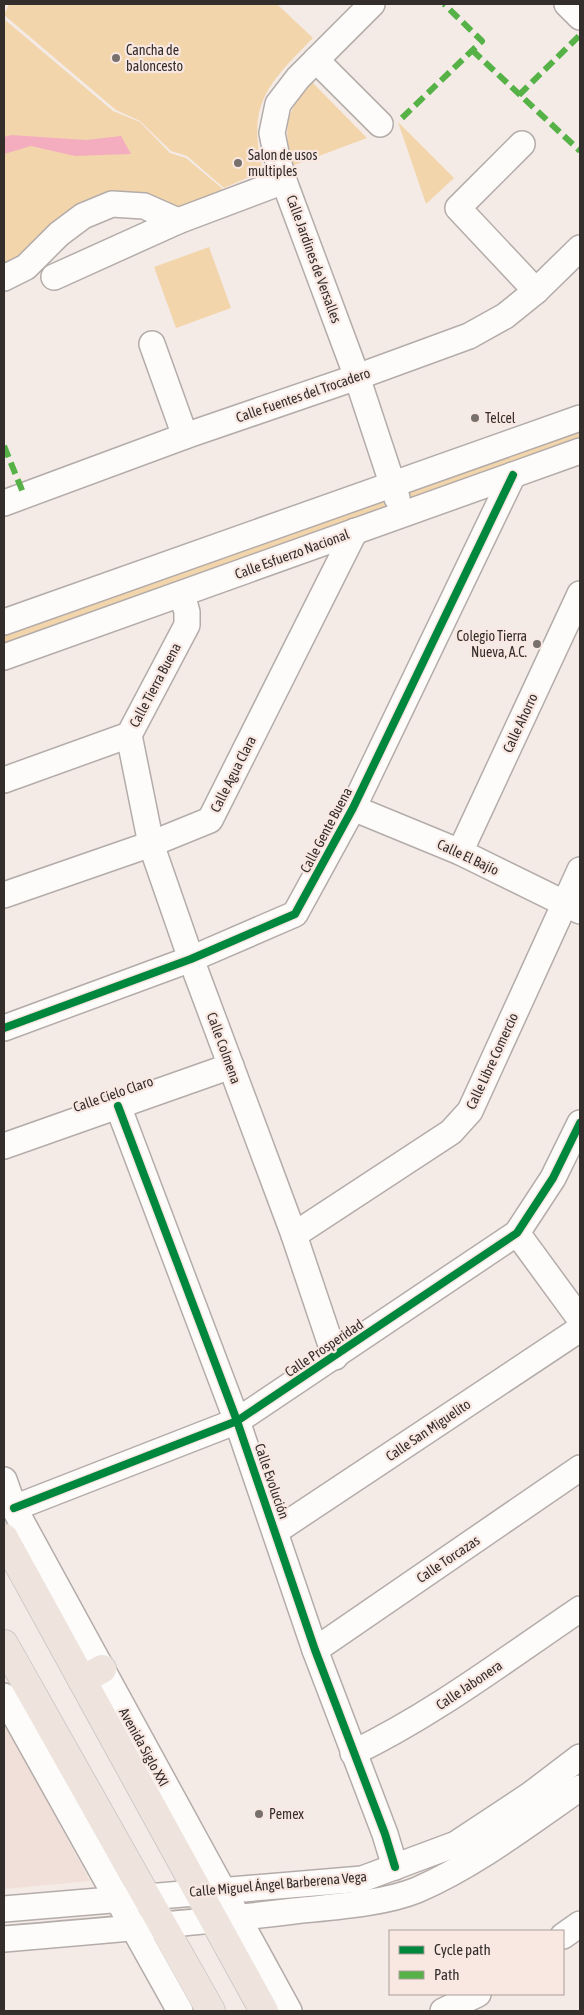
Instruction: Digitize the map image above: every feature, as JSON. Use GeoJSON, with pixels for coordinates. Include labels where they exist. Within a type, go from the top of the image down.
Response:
{"type":"FeatureCollection","features":[{"type":"Feature","properties":{"kind":"highway","name":"Avenida Siglo XXI"},"geometry":{"type":"LineString","coordinates":[[4,1538],[92,1675],[227,1919],[264,2011]]}},
{"type":"Feature","properties":{"kind":"highway"},"geometry":{"type":"LineString","coordinates":[[4,1644],[211,2011]]}},
{"type":"Feature","properties":{"kind":"street","name":"Calle Jardines de Versalles"},"geometry":{"type":"LineString","coordinates":[[372,4],[298,78],[278,104],[272,133],[284,181],[358,377],[403,514]]}},
{"type":"Feature","properties":{"kind":"street"},"geometry":{"type":"LineString","coordinates":[[567,4],[580,17]]}},
{"type":"Feature","properties":{"kind":"street"},"geometry":{"type":"LineString","coordinates":[[316,60],[380,124]]}},
{"type":"Feature","properties":{"kind":"street"},"geometry":{"type":"LineString","coordinates":[[522,144],[458,208],[536,291]]}},
{"type":"Feature","properties":{"kind":"street"},"geometry":{"type":"LineString","coordinates":[[54,277],[178,221],[284,181]]}},
{"type":"Feature","properties":{"kind":"street"},"geometry":{"type":"LineString","coordinates":[[4,278],[26,267],[59,234],[83,216],[112,204],[144,206],[178,221]]}},
{"type":"Feature","properties":{"kind":"street","name":"Calle Fuentes del Trocadero"},"geometry":{"type":"LineString","coordinates":[[4,502],[469,336],[505,316],[536,291],[580,248]]}},
{"type":"Feature","properties":{"kind":"street"},"geometry":{"type":"LineString","coordinates":[[152,344],[185,436]]}},
{"type":"Feature","properties":{"kind":"street"},"geometry":{"type":"LineString","coordinates":[[4,622],[580,418]]}},
{"type":"Feature","properties":{"kind":"street","name":"Calle Esfuerzo Nacional"},"geometry":{"type":"LineString","coordinates":[[4,657],[580,451]]}},
{"type":"Feature","properties":{"kind":"street","name":"Calle Gente Buena"},"geometry":{"type":"LineString","coordinates":[[4,1028],[191,959],[295,914],[353,808],[513,475]]}},
{"type":"Feature","properties":{"kind":"street","name":"Calle Agua Clara"},"geometry":{"type":"LineString","coordinates":[[4,895],[151,844],[210,820],[355,532]]}},
{"type":"Feature","properties":{"kind":"street","name":"Calle Tierra Buena"},"geometry":{"type":"LineString","coordinates":[[4,780],[129,735],[187,625],[187,612],[182,594]]}},
{"type":"Feature","properties":{"kind":"street","name":"Calle Ahorro"},"geometry":{"type":"LineString","coordinates":[[460,852],[580,594]]}},
{"type":"Feature","properties":{"kind":"street","name":"Calle Colmena"},"geometry":{"type":"LineString","coordinates":[[129,735],[151,844],[191,959],[294,1235],[335,1357]]}},
{"type":"Feature","properties":{"kind":"street","name":"Calle El Bajío"},"geometry":{"type":"LineString","coordinates":[[353,808],[460,852],[572,907]]}},
{"type":"Feature","properties":{"kind":"street","name":"Calle Libre Comercio"},"geometry":{"type":"LineString","coordinates":[[294,1235],[451,1132],[470,1111],[572,907],[580,870]]}},
{"type":"Feature","properties":{"kind":"street","name":"Calle Cielo Claro"},"geometry":{"type":"LineString","coordinates":[[4,1146],[231,1066]]}},
{"type":"Feature","properties":{"kind":"street","name":"Calle Evolución"},"geometry":{"type":"LineString","coordinates":[[118,1106],[237,1421],[315,1650],[385,1834],[395,1867]]}},
{"type":"Feature","properties":{"kind":"street","name":"Calle Prosperidad"},"geometry":{"type":"LineString","coordinates":[[14,1508],[237,1421],[335,1357],[517,1233],[553,1178],[580,1123]]}},
{"type":"Feature","properties":{"kind":"street"},"geometry":{"type":"LineString","coordinates":[[517,1233],[580,1318]]}},
{"type":"Feature","properties":{"kind":"street","name":"Calle San Miguelito"},"geometry":{"type":"LineString","coordinates":[[276,1531],[580,1329]]}},
{"type":"Feature","properties":{"kind":"street","name":"Calle Torcazas"},"geometry":{"type":"LineString","coordinates":[[315,1650],[580,1468]]}},
{"type":"Feature","properties":{"kind":"street","name":"Avenida Siglo XXI"},"geometry":{"type":"LineString","coordinates":[[4,1480],[14,1508],[92,1675]]}},
{"type":"Feature","properties":{"kind":"street","name":"Calle Jabonera"},"geometry":{"type":"LineString","coordinates":[[353,1754],[392,1735],[421,1717],[580,1609]]}},
{"type":"Feature","properties":{"kind":"street"},"geometry":{"type":"LineString","coordinates":[[4,1696],[180,2011]]}},
{"type":"Feature","properties":{"kind":"street","name":"Calle Miguel Ángel Barberena Vega"},"geometry":{"type":"LineString","coordinates":[[4,1908],[147,1898],[210,1890],[362,1879],[456,1844],[530,1795],[580,1757]]}},
{"type":"Feature","properties":{"kind":"street","name":"Calle Miguel Ángel Barberena Vega"},"geometry":{"type":"LineString","coordinates":[[4,1939],[134,1929],[227,1919],[369,1902],[415,1890],[465,1865],[580,1788]]}},
{"type":"Feature","properties":{"kind":"street","name":"Avenida Siglo XXI"},"geometry":{"type":"LineString","coordinates":[[227,1919],[289,2011]]}},
{"type":"Feature","properties":{"kind":"street"},"geometry":{"type":"LineString","coordinates":[[564,1935],[580,1924]]}},
{"type":"Feature","properties":{"kind":"street"},"geometry":{"type":"LineString","coordinates":[[443,2011],[476,1995]]}},
{"type":"Feature","properties":{"kind":"shaded area"},"geometry":{"type":"Polygon","coordinates":[[[9,4],[277,4],[313,38],[273,83],[259,112],[257,128],[258,148],[263,171],[224,188],[187,156],[171,151],[140,121],[116,110],[4,15],[9,4]]]}},
{"type":"Feature","properties":{"kind":"shaded area"},"geometry":{"type":"Polygon","coordinates":[[[4,19],[113,111],[140,122],[170,153],[186,158],[223,189],[176,210],[149,197],[4,269],[4,19]]]}},
{"type":"Feature","properties":{"kind":"shaded area"},"geometry":{"type":"Polygon","coordinates":[[[312,82],[367,138],[292,166],[289,153],[288,121],[296,102],[312,82]]]}},
{"type":"Feature","properties":{"kind":"shaded area"},"geometry":{"type":"Polygon","coordinates":[[[398,122],[454,178],[426,204],[398,122]]]}},
{"type":"Feature","properties":{"kind":"shaded area"},"geometry":{"type":"Polygon","coordinates":[[[11,135],[86,140],[121,136],[131,154],[75,156],[31,146],[4,154],[4,137],[11,135]]]}},
{"type":"Feature","properties":{"kind":"shaded area"},"geometry":{"type":"Polygon","coordinates":[[[209,247],[231,308],[176,328],[154,267],[209,247]]]}},
{"type":"Feature","properties":{"kind":"shaded area"},"geometry":{"type":"Polygon","coordinates":[[[580,425],[580,444],[409,505],[404,487],[580,425]]]}},
{"type":"Feature","properties":{"kind":"shaded area"},"geometry":{"type":"Polygon","coordinates":[[[385,492],[392,509],[4,649],[4,630],[385,492]]]}},
{"type":"Feature","properties":{"kind":"shaded area"},"geometry":{"type":"Polygon","coordinates":[[[4,1722],[90,1881],[4,1889],[4,1722]]]}},
{"type":"Feature","properties":{"kind":"marked path"},"geometry":{"type":"LineString","coordinates":[[402,118],[482,41],[444,4]]}},
{"type":"Feature","properties":{"kind":"marked path"},"geometry":{"type":"LineString","coordinates":[[519,95],[580,35]]}},
{"type":"Feature","properties":{"kind":"marked path"},"geometry":{"type":"LineString","coordinates":[[472,50],[580,151]]}},
{"type":"Feature","properties":{"kind":"marked path"},"geometry":{"type":"LineString","coordinates":[[4,446],[24,495]]}},
{"type":"Feature","properties":{"kind":"cycle path"},"geometry":{"type":"LineString","coordinates":[[4,1028],[191,959],[295,914],[353,808],[513,475]]}},
{"type":"Feature","properties":{"kind":"cycle path"},"geometry":{"type":"LineString","coordinates":[[118,1106],[237,1421],[315,1650],[385,1834],[395,1867]]}},
{"type":"Feature","properties":{"kind":"cycle path"},"geometry":{"type":"LineString","coordinates":[[14,1508],[237,1421],[517,1233],[553,1178],[580,1123]]}},
{"type":"Feature","properties":{"kind":"place","name":"Cancha de baloncesto"},"geometry":{"type":"Point","coordinates":[116,58]}},
{"type":"Feature","properties":{"kind":"place","name":"Salon de usos multiples"},"geometry":{"type":"Point","coordinates":[238,163]}},
{"type":"Feature","properties":{"kind":"place","name":"Telcel"},"geometry":{"type":"Point","coordinates":[475,418]}},
{"type":"Feature","properties":{"kind":"place","name":"Colegio Tierra Nueva, A.C."},"geometry":{"type":"Point","coordinates":[537,644]}},
{"type":"Feature","properties":{"kind":"place","name":"Pemex"},"geometry":{"type":"Point","coordinates":[259,1814]}}]}
